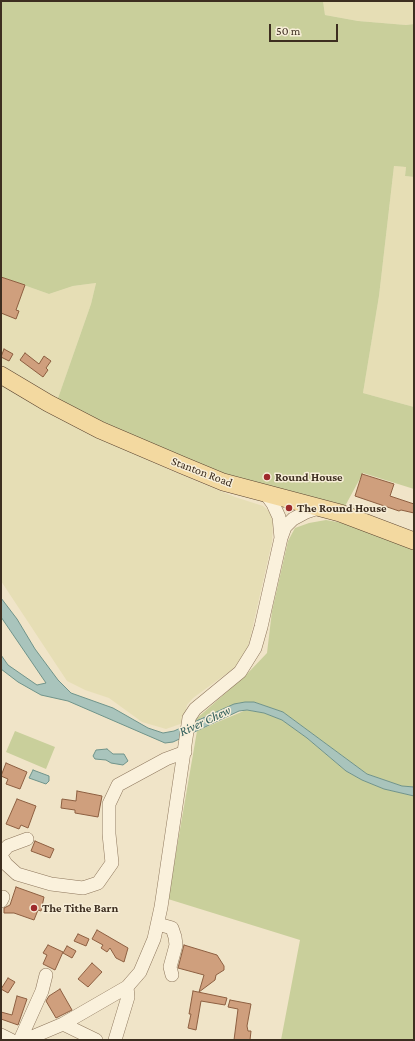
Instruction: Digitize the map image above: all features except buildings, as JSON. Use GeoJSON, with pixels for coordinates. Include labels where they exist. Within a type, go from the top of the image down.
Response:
{"type":"FeatureCollection","features":[{"type":"Feature","properties":{"kind":"main road","name":"Stanton Road"},"geometry":{"type":"LineString","coordinates":[[1,375],[48,403],[100,430],[223,482],[321,507],[414,541]]}},
{"type":"Feature","properties":{"kind":"street"},"geometry":{"type":"LineString","coordinates":[[265,493],[279,517],[281,538]]}},
{"type":"Feature","properties":{"kind":"street"},"geometry":{"type":"LineString","coordinates":[[25,1040],[64,1024],[127,987],[140,972],[147,958],[158,924],[186,748],[189,718],[195,708],[240,672],[255,648],[285,526],[293,519],[306,512],[321,507]]}},
{"type":"Feature","properties":{"kind":"street"},"geometry":{"type":"LineString","coordinates":[[27,839],[20,843],[8,846],[1,855],[6,864],[17,874],[51,884],[83,888],[98,884],[112,863],[109,834],[109,804],[118,785],[186,748]]}},
{"type":"Feature","properties":{"kind":"street"},"geometry":{"type":"LineString","coordinates":[[158,924],[172,928],[175,937],[176,945],[170,967],[172,975]]}},
{"type":"Feature","properties":{"kind":"street"},"geometry":{"type":"LineString","coordinates":[[20,1040],[42,990],[46,975]]}},
{"type":"Feature","properties":{"kind":"street"},"geometry":{"type":"LineString","coordinates":[[116,1040],[128,997],[127,987]]}},
{"type":"Feature","properties":{"kind":"street"},"geometry":{"type":"LineString","coordinates":[[64,1024],[96,1040]]}},
{"type":"Feature","properties":{"kind":"street"},"geometry":{"type":"LineString","coordinates":[[1,1035],[11,1040]]}},
{"type":"Feature","properties":{"kind":"shaded area"},"geometry":{"type":"Polygon","coordinates":[[[323,1],[414,1],[414,24],[406,25],[358,21],[325,15],[323,1]]]}},
{"type":"Feature","properties":{"kind":"shaded area"},"geometry":{"type":"Polygon","coordinates":[[[394,166],[406,167],[405,176],[414,177],[414,407],[363,393],[379,296],[394,166]]]}},
{"type":"Feature","properties":{"kind":"shaded area"},"geometry":{"type":"Polygon","coordinates":[[[1,277],[49,294],[73,286],[96,283],[91,304],[57,401],[1,367],[1,277]]]}},
{"type":"Feature","properties":{"kind":"shaded area"},"geometry":{"type":"Polygon","coordinates":[[[1,384],[96,436],[170,470],[235,497],[263,506],[270,512],[273,523],[272,542],[248,647],[237,666],[193,698],[187,705],[183,723],[166,729],[142,722],[109,698],[85,690],[67,681],[1,581],[1,384]]]}},
{"type":"Feature","properties":{"kind":"green space"},"geometry":{"type":"Polygon","coordinates":[[[1,1],[323,1],[325,15],[358,21],[406,25],[414,24],[414,177],[405,176],[406,167],[394,166],[379,296],[363,393],[414,407],[414,489],[363,473],[344,508],[190,465],[57,401],[91,304],[96,283],[73,286],[49,294],[1,277],[1,1]]]}},
{"type":"Feature","properties":{"kind":"green space"},"geometry":{"type":"Polygon","coordinates":[[[326,520],[348,524],[392,537],[414,550],[414,787],[402,786],[367,774],[283,712],[254,702],[238,703],[201,718],[198,721],[195,720],[246,675],[267,653],[272,611],[288,541],[295,528],[309,523],[326,520]]]}},
{"type":"Feature","properties":{"kind":"green space"},"geometry":{"type":"Polygon","coordinates":[[[246,710],[264,713],[282,720],[307,738],[346,771],[362,780],[384,789],[414,796],[414,1040],[281,1040],[300,940],[168,899],[197,731],[246,710]]]}},
{"type":"Feature","properties":{"kind":"green space"},"geometry":{"type":"Polygon","coordinates":[[[15,731],[55,747],[46,769],[6,752],[15,731]]]}},
{"type":"Feature","properties":{"kind":"water","name":"River Chew"},"geometry":{"type":"Polygon","coordinates":[[[1,598],[17,619],[35,649],[58,680],[71,693],[113,708],[148,728],[163,733],[174,731],[234,704],[254,702],[283,712],[367,774],[402,786],[414,787],[414,796],[384,789],[362,780],[346,771],[307,738],[282,720],[264,713],[247,710],[239,711],[173,742],[165,743],[68,701],[41,695],[18,682],[1,669],[1,655],[8,665],[37,685],[46,683],[1,617],[1,598]]]}},
{"type":"Feature","properties":{"kind":"water"},"geometry":{"type":"Polygon","coordinates":[[[107,749],[113,754],[124,754],[128,761],[123,765],[111,763],[106,760],[95,759],[93,756],[96,750],[107,749]]]}},
{"type":"Feature","properties":{"kind":"water"},"geometry":{"type":"Polygon","coordinates":[[[33,770],[49,776],[49,781],[46,784],[29,778],[33,770]]]}},
{"type":"Feature","properties":{"kind":"place","name":"Round House"},"geometry":{"type":"Point","coordinates":[267,477]}},
{"type":"Feature","properties":{"kind":"place","name":"The Round House"},"geometry":{"type":"Point","coordinates":[289,508]}},
{"type":"Feature","properties":{"kind":"place","name":"The Tithe Barn"},"geometry":{"type":"Point","coordinates":[34,908]}}]}
